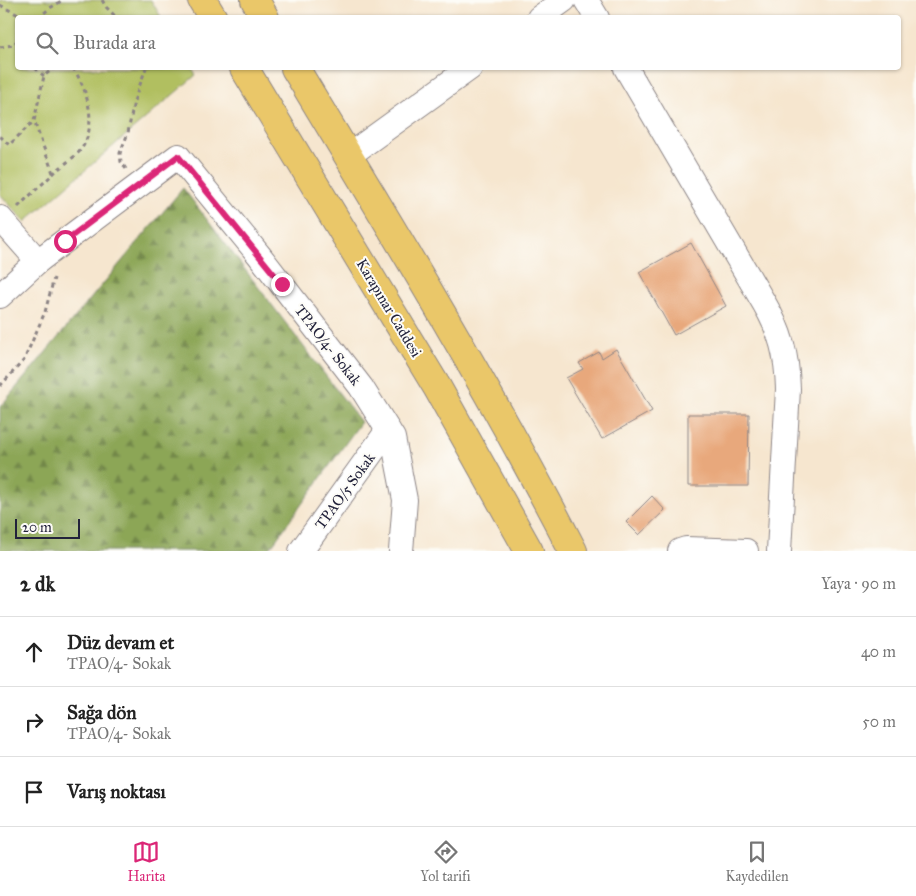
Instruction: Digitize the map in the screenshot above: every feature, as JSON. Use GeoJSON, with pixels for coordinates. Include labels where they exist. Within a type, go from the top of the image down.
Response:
{"type":"FeatureCollection","features":[{"type":"Feature","properties":{"kind":"main road"},"geometry":{"type":"LineString","coordinates":[[202,0],[211,15]]}},
{"type":"Feature","properties":{"kind":"main road"},"geometry":{"type":"LineString","coordinates":[[255,0],[263,15]]}},
{"type":"Feature","properties":{"kind":"main road","name":"Karapınar Caddesi"},"geometry":{"type":"LineString","coordinates":[[245,70],[437,387],[529,551]]}},
{"type":"Feature","properties":{"kind":"main road"},"geometry":{"type":"LineString","coordinates":[[296,70],[463,350],[511,434],[573,551]]}},
{"type":"Feature","properties":{"kind":"street"},"geometry":{"type":"LineString","coordinates":[[544,15],[564,0]]}},
{"type":"Feature","properties":{"kind":"street"},"geometry":{"type":"LineString","coordinates":[[586,0],[595,15]]}},
{"type":"Feature","properties":{"kind":"street"},"geometry":{"type":"LineString","coordinates":[[348,156],[467,70]]}},
{"type":"Feature","properties":{"kind":"street"},"geometry":{"type":"LineString","coordinates":[[627,70],[764,302],[780,333],[788,369],[788,389],[778,551]]}},
{"type":"Feature","properties":{"kind":"street","name":"TPAO/4- Sokak"},"geometry":{"type":"LineString","coordinates":[[0,296],[46,269],[137,186],[178,156],[259,255],[361,387],[393,438],[405,500],[401,551]]}},
{"type":"Feature","properties":{"kind":"street"},"geometry":{"type":"LineString","coordinates":[[1,219],[46,269]]}},
{"type":"Feature","properties":{"kind":"street","name":"TPAO/5 Sokak"},"geometry":{"type":"LineString","coordinates":[[302,551],[388,430]]}},
{"type":"Feature","properties":{"kind":"street"},"geometry":{"type":"LineString","coordinates":[[680,551],[686,549],[746,551]]}},
{"type":"Feature","properties":{"kind":"path"},"geometry":{"type":"LineString","coordinates":[[42,15],[63,0]]}},
{"type":"Feature","properties":{"kind":"path"},"geometry":{"type":"LineString","coordinates":[[102,0],[114,15]]}},
{"type":"Feature","properties":{"kind":"path"},"geometry":{"type":"LineString","coordinates":[[0,5],[18,15]]}},
{"type":"Feature","properties":{"kind":"path"},"geometry":{"type":"LineString","coordinates":[[0,47],[13,45]]}},
{"type":"Feature","properties":{"kind":"path"},"geometry":{"type":"LineString","coordinates":[[37,70],[44,76]]}},
{"type":"Feature","properties":{"kind":"path"},"geometry":{"type":"LineString","coordinates":[[52,70],[44,76],[34,121],[53,173]]}},
{"type":"Feature","properties":{"kind":"path"},"geometry":{"type":"LineString","coordinates":[[1,219],[79,151],[88,136],[90,117],[87,97],[80,78],[74,70]]}},
{"type":"Feature","properties":{"kind":"path"},"geometry":{"type":"LineString","coordinates":[[137,186],[121,162],[120,153],[128,133],[134,101],[145,70]]}},
{"type":"Feature","properties":{"kind":"path"},"geometry":{"type":"LineString","coordinates":[[0,138],[9,145],[34,121]]}},
{"type":"Feature","properties":{"kind":"path"},"geometry":{"type":"LineString","coordinates":[[0,386],[24,360],[45,312],[46,269]]}},
{"type":"Feature","properties":{"kind":"green space"},"geometry":{"type":"Polygon","coordinates":[[[0,0],[151,0],[160,15],[15,15],[15,70],[192,70],[196,75],[25,222],[0,194],[0,0]]]}},
{"type":"Feature","properties":{"kind":"green space"},"geometry":{"type":"Polygon","coordinates":[[[183,188],[361,422],[268,551],[0,551],[0,407],[183,188]]]}},
{"type":"Feature","properties":{"kind":"building"},"geometry":{"type":"Polygon","coordinates":[[[691,243],[726,306],[674,335],[639,272],[691,243]]]}},
{"type":"Feature","properties":{"kind":"building"},"geometry":{"type":"Polygon","coordinates":[[[616,349],[652,411],[602,439],[566,378],[583,369],[579,363],[599,352],[602,358],[616,349]]]}},
{"type":"Feature","properties":{"kind":"building"},"geometry":{"type":"Polygon","coordinates":[[[688,414],[749,414],[748,486],[688,486],[688,414]]]}},
{"type":"Feature","properties":{"kind":"building"},"geometry":{"type":"Polygon","coordinates":[[[652,496],[665,510],[639,535],[626,522],[652,496]]]}},
{"type":"Feature","properties":{"kind":"route"},"geometry":{"type":"LineString","coordinates":[[65,241],[178,156],[282,284]]}}]}
